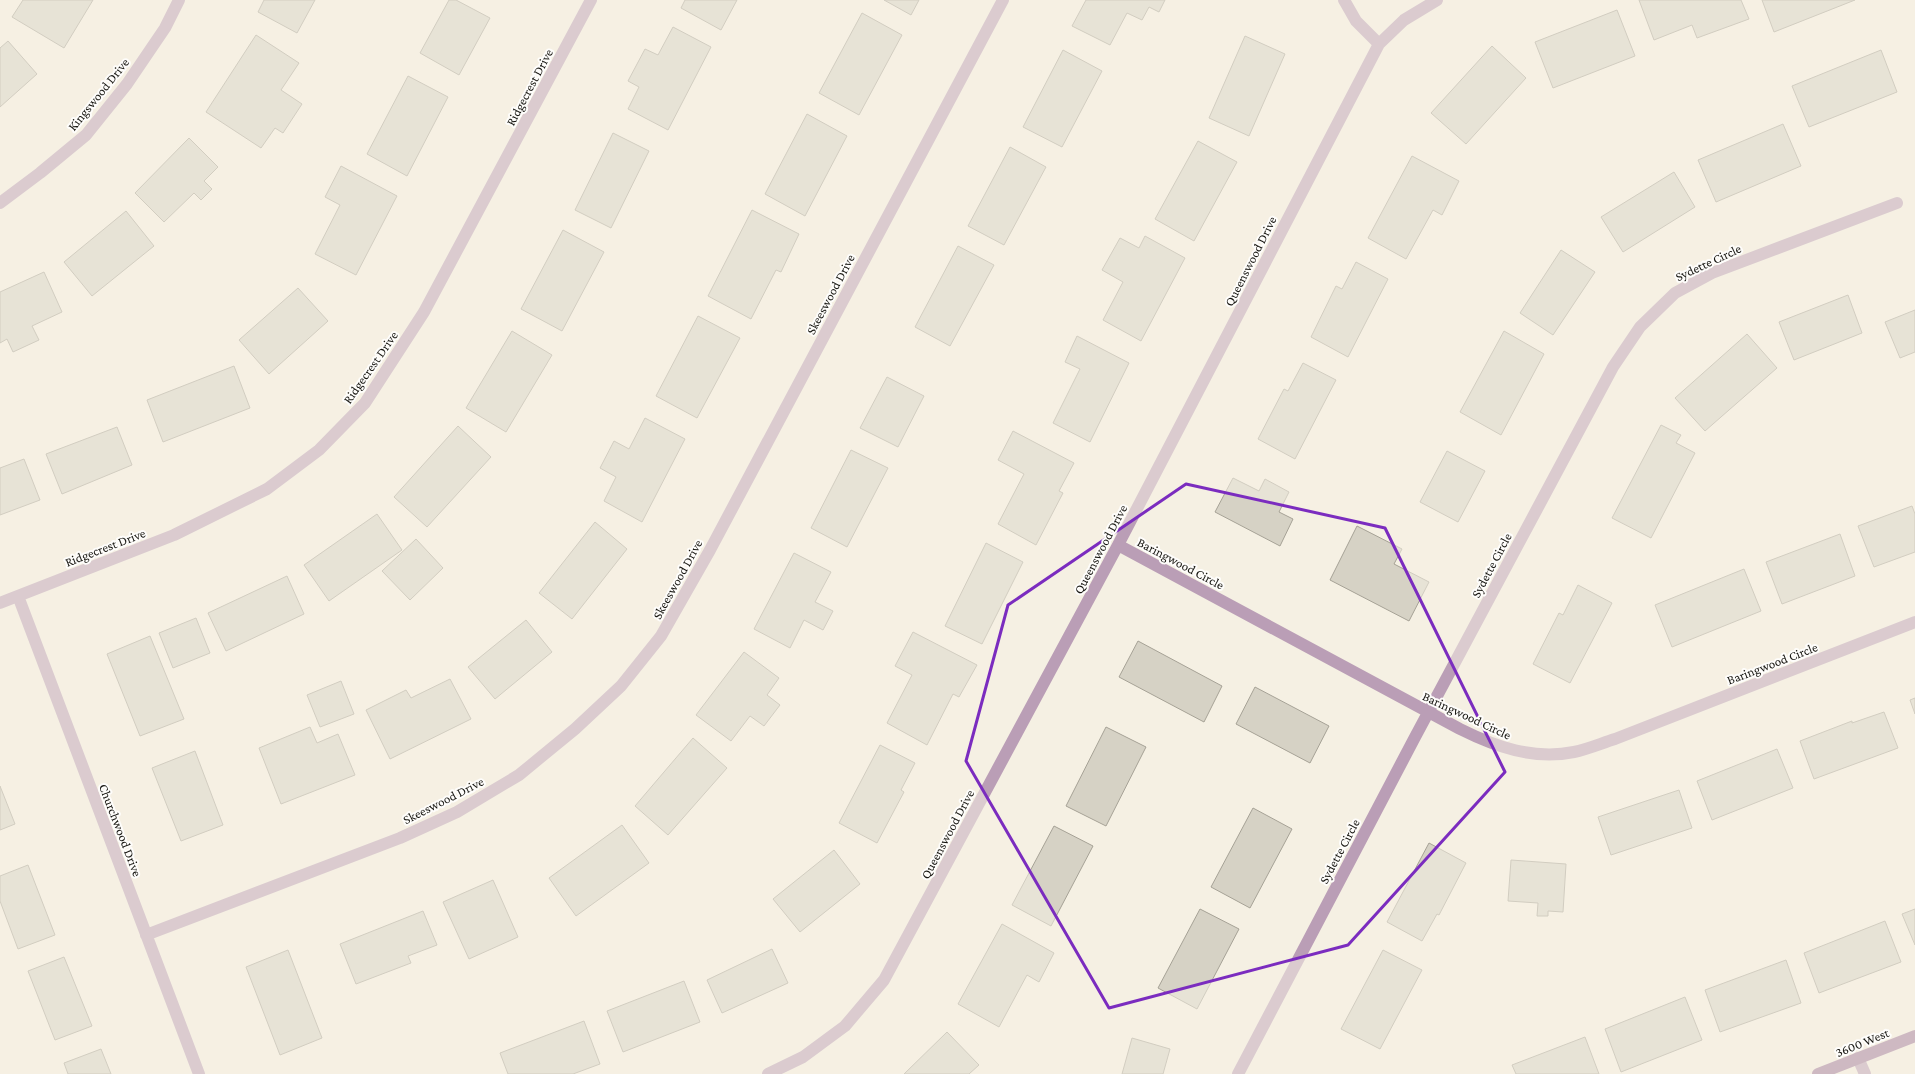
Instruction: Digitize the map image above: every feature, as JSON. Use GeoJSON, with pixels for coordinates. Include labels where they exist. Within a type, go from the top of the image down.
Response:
{"type":"FeatureCollection","features":[{"type":"Feature","properties":{"kind":"street","name":"Kingswood Drive"},"geometry":{"type":"LineString","coordinates":[[0,203],[40,174],[86,135],[127,84],[164,28],[179,0]]}},
{"type":"Feature","properties":{"kind":"street","name":"Ridgecrest Drive"},"geometry":{"type":"LineString","coordinates":[[0,603],[174,535],[267,489],[319,450],[365,403],[424,312],[591,0]]}},
{"type":"Feature","properties":{"kind":"street","name":"Skeeswood Drive"},"geometry":{"type":"LineString","coordinates":[[146,935],[400,838],[457,812],[519,775],[576,729],[621,686],[661,636],[710,550],[1003,0]]}},
{"type":"Feature","properties":{"kind":"street"},"geometry":{"type":"LineString","coordinates":[[1344,0],[1356,21],[1379,44]]}},
{"type":"Feature","properties":{"kind":"street","name":"Queenswood Drive"},"geometry":{"type":"LineString","coordinates":[[768,1074],[802,1057],[845,1026],[884,980],[1118,545],[1379,44],[1404,20],[1436,0]]}},
{"type":"Feature","properties":{"kind":"street","name":"Sydette Circle"},"geometry":{"type":"LineString","coordinates":[[1238,1074],[1428,713],[1613,367],[1640,327],[1675,293],[1712,273],[1897,203]]}},
{"type":"Feature","properties":{"kind":"street","name":"Baringwood Circle"},"geometry":{"type":"LineString","coordinates":[[1118,545],[1428,713],[1478,738],[1511,751],[1542,756],[1574,752],[1615,739],[1915,622]]}},
{"type":"Feature","properties":{"kind":"street","name":"Churchwood Drive"},"geometry":{"type":"LineString","coordinates":[[18,596],[199,1074]]}},
{"type":"Feature","properties":{"kind":"street","name":"3600 West"},"geometry":{"type":"LineString","coordinates":[[1818,1074],[1915,1036]]}},
{"type":"Feature","properties":{"kind":"street"},"geometry":{"type":"LineString","coordinates":[[1858,1058],[1865,1074]]}},
{"type":"Feature","properties":{"kind":"highlighted area"},"geometry":{"type":"Polygon","coordinates":[[[1186,484],[1385,528],[1505,772],[1348,945],[1109,1008],[966,761],[1008,605],[1186,484]]]}},
{"type":"Feature","properties":{"kind":"building"},"geometry":{"type":"Polygon","coordinates":[[[23,0],[93,0],[64,48],[12,17],[23,0]]]}},
{"type":"Feature","properties":{"kind":"building"},"geometry":{"type":"Polygon","coordinates":[[[264,0],[315,0],[297,33],[258,12],[264,0]]]}},
{"type":"Feature","properties":{"kind":"building"},"geometry":{"type":"Polygon","coordinates":[[[449,0],[456,0],[490,18],[459,75],[420,53],[449,0]]]}},
{"type":"Feature","properties":{"kind":"building"},"geometry":{"type":"Polygon","coordinates":[[[685,0],[737,0],[721,30],[681,8],[685,0]]]}},
{"type":"Feature","properties":{"kind":"building"},"geometry":{"type":"Polygon","coordinates":[[[884,0],[919,0],[911,15],[884,0]]]}},
{"type":"Feature","properties":{"kind":"building"},"geometry":{"type":"Polygon","coordinates":[[[1086,0],[1165,0],[1159,12],[1149,7],[1142,20],[1127,13],[1110,45],[1072,26],[1086,0]]]}},
{"type":"Feature","properties":{"kind":"building"},"geometry":{"type":"Polygon","coordinates":[[[1639,0],[1741,0],[1749,19],[1697,38],[1692,25],[1654,40],[1639,0]]]}},
{"type":"Feature","properties":{"kind":"building"},"geometry":{"type":"Polygon","coordinates":[[[1762,0],[1855,0],[1774,32],[1762,0]]]}},
{"type":"Feature","properties":{"kind":"building"},"geometry":{"type":"Polygon","coordinates":[[[1617,10],[1635,56],[1553,88],[1535,42],[1617,10]]]}},
{"type":"Feature","properties":{"kind":"building"},"geometry":{"type":"Polygon","coordinates":[[[862,13],[902,35],[859,115],[819,93],[862,13]]]}},
{"type":"Feature","properties":{"kind":"building"},"geometry":{"type":"Polygon","coordinates":[[[673,27],[711,47],[668,130],[628,109],[639,87],[628,81],[645,49],[658,55],[673,27]]]}},
{"type":"Feature","properties":{"kind":"building"},"geometry":{"type":"Polygon","coordinates":[[[256,35],[299,63],[281,90],[302,104],[283,133],[275,128],[261,148],[206,112],[256,35]]]}},
{"type":"Feature","properties":{"kind":"building"},"geometry":{"type":"Polygon","coordinates":[[[1245,36],[1285,54],[1249,136],[1209,118],[1245,36]]]}},
{"type":"Feature","properties":{"kind":"building"},"geometry":{"type":"Polygon","coordinates":[[[8,41],[37,74],[0,107],[0,48],[8,41]]]}},
{"type":"Feature","properties":{"kind":"building"},"geometry":{"type":"Polygon","coordinates":[[[1492,46],[1526,78],[1466,144],[1431,113],[1492,46]]]}},
{"type":"Feature","properties":{"kind":"building"},"geometry":{"type":"Polygon","coordinates":[[[1063,50],[1102,71],[1062,147],[1023,127],[1063,50]]]}},
{"type":"Feature","properties":{"kind":"building"},"geometry":{"type":"Polygon","coordinates":[[[1881,50],[1897,92],[1809,127],[1792,86],[1881,50]]]}},
{"type":"Feature","properties":{"kind":"building"},"geometry":{"type":"Polygon","coordinates":[[[408,76],[448,97],[407,176],[367,154],[408,76]]]}},
{"type":"Feature","properties":{"kind":"building"},"geometry":{"type":"Polygon","coordinates":[[[807,114],[847,136],[805,216],[765,194],[807,114]]]}},
{"type":"Feature","properties":{"kind":"building"},"geometry":{"type":"Polygon","coordinates":[[[1783,124],[1801,166],[1716,202],[1698,160],[1783,124]]]}},
{"type":"Feature","properties":{"kind":"building"},"geometry":{"type":"Polygon","coordinates":[[[613,133],[649,151],[611,228],[575,210],[613,133]]]}},
{"type":"Feature","properties":{"kind":"building"},"geometry":{"type":"Polygon","coordinates":[[[189,138],[218,167],[204,181],[212,189],[201,200],[194,193],[164,222],[135,193],[189,138]]]}},
{"type":"Feature","properties":{"kind":"building"},"geometry":{"type":"Polygon","coordinates":[[[1198,141],[1237,162],[1194,241],[1155,219],[1198,141]]]}},
{"type":"Feature","properties":{"kind":"building"},"geometry":{"type":"Polygon","coordinates":[[[1010,147],[1046,167],[1004,245],[968,226],[1010,147]]]}},
{"type":"Feature","properties":{"kind":"building"},"geometry":{"type":"Polygon","coordinates":[[[1412,156],[1459,181],[1442,215],[1433,210],[1406,259],[1368,238],[1412,156]]]}},
{"type":"Feature","properties":{"kind":"building"},"geometry":{"type":"Polygon","coordinates":[[[341,166],[397,196],[356,275],[315,254],[340,205],[325,197],[341,166]]]}},
{"type":"Feature","properties":{"kind":"building"},"geometry":{"type":"Polygon","coordinates":[[[1674,172],[1695,207],[1623,252],[1601,217],[1674,172]]]}},
{"type":"Feature","properties":{"kind":"building"},"geometry":{"type":"Polygon","coordinates":[[[752,210],[799,234],[781,272],[776,270],[751,319],[708,296],[752,210]]]}},
{"type":"Feature","properties":{"kind":"building"},"geometry":{"type":"Polygon","coordinates":[[[126,211],[154,246],[92,296],[64,262],[126,211]]]}},
{"type":"Feature","properties":{"kind":"building"},"geometry":{"type":"Polygon","coordinates":[[[563,230],[604,252],[562,331],[521,309],[563,230]]]}},
{"type":"Feature","properties":{"kind":"building"},"geometry":{"type":"Polygon","coordinates":[[[1145,236],[1185,258],[1141,341],[1103,320],[1123,282],[1102,270],[1120,238],[1139,248],[1145,236]]]}},
{"type":"Feature","properties":{"kind":"building"},"geometry":{"type":"Polygon","coordinates":[[[958,246],[994,265],[950,346],[915,327],[958,246]]]}},
{"type":"Feature","properties":{"kind":"building"},"geometry":{"type":"Polygon","coordinates":[[[1561,250],[1595,272],[1553,335],[1520,313],[1561,250]]]}},
{"type":"Feature","properties":{"kind":"building"},"geometry":{"type":"Polygon","coordinates":[[[1356,262],[1388,279],[1348,357],[1311,337],[1336,286],[1342,289],[1356,262]]]}},
{"type":"Feature","properties":{"kind":"building"},"geometry":{"type":"Polygon","coordinates":[[[44,272],[62,312],[32,326],[39,340],[13,352],[7,339],[0,343],[0,292],[44,272]]]}},
{"type":"Feature","properties":{"kind":"building"},"geometry":{"type":"Polygon","coordinates":[[[298,288],[328,321],[269,374],[239,340],[298,288]]]}},
{"type":"Feature","properties":{"kind":"building"},"geometry":{"type":"Polygon","coordinates":[[[1848,295],[1862,333],[1794,360],[1779,322],[1848,295]]]}},
{"type":"Feature","properties":{"kind":"building"},"geometry":{"type":"Polygon","coordinates":[[[1915,310],[1915,352],[1900,358],[1885,322],[1915,310]]]}},
{"type":"Feature","properties":{"kind":"building"},"geometry":{"type":"Polygon","coordinates":[[[698,316],[740,338],[697,418],[656,396],[698,316]]]}},
{"type":"Feature","properties":{"kind":"building"},"geometry":{"type":"Polygon","coordinates":[[[512,331],[552,355],[506,432],[466,408],[512,331]]]}},
{"type":"Feature","properties":{"kind":"building"},"geometry":{"type":"Polygon","coordinates":[[[1504,331],[1544,354],[1501,435],[1460,412],[1504,331]]]}},
{"type":"Feature","properties":{"kind":"building"},"geometry":{"type":"Polygon","coordinates":[[[1747,334],[1777,368],[1705,431],[1675,398],[1747,334]]]}},
{"type":"Feature","properties":{"kind":"building"},"geometry":{"type":"Polygon","coordinates":[[[1077,336],[1129,363],[1090,442],[1053,423],[1080,369],[1065,362],[1077,336]]]}},
{"type":"Feature","properties":{"kind":"building"},"geometry":{"type":"Polygon","coordinates":[[[1303,363],[1336,380],[1295,459],[1258,439],[1284,389],[1288,391],[1303,363]]]}},
{"type":"Feature","properties":{"kind":"building"},"geometry":{"type":"Polygon","coordinates":[[[234,366],[250,408],[163,442],[147,400],[234,366]]]}},
{"type":"Feature","properties":{"kind":"building"},"geometry":{"type":"Polygon","coordinates":[[[887,377],[924,396],[898,447],[860,428],[887,377]]]}},
{"type":"Feature","properties":{"kind":"building"},"geometry":{"type":"Polygon","coordinates":[[[645,418],[685,439],[642,522],[604,501],[616,477],[600,468],[614,441],[629,449],[645,418]]]}},
{"type":"Feature","properties":{"kind":"building"},"geometry":{"type":"Polygon","coordinates":[[[1661,425],[1681,435],[1676,443],[1695,453],[1651,538],[1612,518],[1661,425]]]}},
{"type":"Feature","properties":{"kind":"building"},"geometry":{"type":"Polygon","coordinates":[[[458,426],[491,457],[427,527],[394,497],[458,426]]]}},
{"type":"Feature","properties":{"kind":"building"},"geometry":{"type":"Polygon","coordinates":[[[117,427],[132,465],[62,494],[46,454],[117,427]]]}},
{"type":"Feature","properties":{"kind":"building"},"geometry":{"type":"Polygon","coordinates":[[[1013,431],[1074,463],[1059,491],[1063,493],[1036,545],[998,524],[1024,474],[998,460],[1013,431]]]}},
{"type":"Feature","properties":{"kind":"building"},"geometry":{"type":"Polygon","coordinates":[[[851,450],[888,468],[847,547],[811,528],[851,450]]]}},
{"type":"Feature","properties":{"kind":"building"},"geometry":{"type":"Polygon","coordinates":[[[1447,451],[1485,471],[1458,522],[1420,502],[1447,451]]]}},
{"type":"Feature","properties":{"kind":"building"},"geometry":{"type":"Polygon","coordinates":[[[24,459],[40,500],[0,515],[0,468],[24,459]]]}},
{"type":"Feature","properties":{"kind":"building"},"geometry":{"type":"Polygon","coordinates":[[[1233,478],[1259,491],[1265,479],[1289,492],[1279,512],[1293,519],[1280,546],[1215,512],[1233,478]]]}},
{"type":"Feature","properties":{"kind":"building"},"geometry":{"type":"Polygon","coordinates":[[[1912,506],[1915,514],[1915,552],[1874,567],[1858,526],[1912,506]]]}},
{"type":"Feature","properties":{"kind":"building"},"geometry":{"type":"Polygon","coordinates":[[[377,514],[402,550],[329,601],[304,565],[377,514]]]}},
{"type":"Feature","properties":{"kind":"building"},"geometry":{"type":"Polygon","coordinates":[[[595,522],[627,549],[572,619],[539,593],[595,522]]]}},
{"type":"Feature","properties":{"kind":"building"},"geometry":{"type":"Polygon","coordinates":[[[1357,526],[1402,549],[1394,564],[1429,582],[1409,621],[1330,580],[1357,526]]]}},
{"type":"Feature","properties":{"kind":"building"},"geometry":{"type":"Polygon","coordinates":[[[1840,534],[1855,576],[1782,604],[1766,562],[1840,534]]]}},
{"type":"Feature","properties":{"kind":"building"},"geometry":{"type":"Polygon","coordinates":[[[416,539],[443,568],[410,600],[382,571],[416,539]]]}},
{"type":"Feature","properties":{"kind":"building"},"geometry":{"type":"Polygon","coordinates":[[[986,543],[1023,562],[982,644],[945,626],[986,543]]]}},
{"type":"Feature","properties":{"kind":"building"},"geometry":{"type":"Polygon","coordinates":[[[794,553],[831,572],[815,602],[833,611],[823,630],[804,620],[790,648],[754,629],[794,553]]]}},
{"type":"Feature","properties":{"kind":"building"},"geometry":{"type":"Polygon","coordinates":[[[1744,569],[1761,611],[1672,647],[1655,605],[1744,569]]]}},
{"type":"Feature","properties":{"kind":"building"},"geometry":{"type":"Polygon","coordinates":[[[287,576],[304,614],[226,651],[208,613],[287,576]]]}},
{"type":"Feature","properties":{"kind":"building"},"geometry":{"type":"Polygon","coordinates":[[[1578,585],[1612,603],[1570,683],[1533,664],[1559,613],[1563,615],[1578,585]]]}},
{"type":"Feature","properties":{"kind":"building"},"geometry":{"type":"Polygon","coordinates":[[[196,618],[210,653],[173,668],[159,633],[196,618]]]}},
{"type":"Feature","properties":{"kind":"building"},"geometry":{"type":"Polygon","coordinates":[[[526,620],[552,652],[495,699],[468,667],[526,620]]]}},
{"type":"Feature","properties":{"kind":"building"},"geometry":{"type":"Polygon","coordinates":[[[913,632],[977,665],[959,697],[953,694],[927,745],[887,723],[912,675],[895,666],[913,632]]]}},
{"type":"Feature","properties":{"kind":"building"},"geometry":{"type":"Polygon","coordinates":[[[150,636],[184,719],[140,736],[107,654],[150,636]]]}},
{"type":"Feature","properties":{"kind":"building"},"geometry":{"type":"Polygon","coordinates":[[[1138,641],[1222,686],[1204,722],[1119,677],[1138,641]]]}},
{"type":"Feature","properties":{"kind":"building"},"geometry":{"type":"Polygon","coordinates":[[[744,652],[779,678],[767,695],[780,705],[764,726],[750,716],[731,741],[696,715],[744,652]]]}},
{"type":"Feature","properties":{"kind":"building"},"geometry":{"type":"Polygon","coordinates":[[[450,679],[471,719],[390,759],[366,710],[406,690],[411,698],[450,679]]]}},
{"type":"Feature","properties":{"kind":"building"},"geometry":{"type":"Polygon","coordinates":[[[341,681],[354,714],[320,727],[307,695],[341,681]]]}},
{"type":"Feature","properties":{"kind":"building"},"geometry":{"type":"Polygon","coordinates":[[[1255,687],[1329,726],[1310,763],[1236,724],[1255,687]]]}},
{"type":"Feature","properties":{"kind":"building"},"geometry":{"type":"Polygon","coordinates":[[[1915,698],[1915,714],[1910,700],[1915,698]]]}},
{"type":"Feature","properties":{"kind":"building"},"geometry":{"type":"Polygon","coordinates":[[[1884,712],[1898,748],[1814,779],[1800,741],[1852,721],[1852,723],[1884,712]]]}},
{"type":"Feature","properties":{"kind":"building"},"geometry":{"type":"Polygon","coordinates":[[[310,727],[317,743],[338,734],[355,775],[281,804],[259,748],[310,727]]]}},
{"type":"Feature","properties":{"kind":"building"},"geometry":{"type":"Polygon","coordinates":[[[1106,727],[1146,747],[1106,826],[1066,806],[1106,727]]]}},
{"type":"Feature","properties":{"kind":"building"},"geometry":{"type":"Polygon","coordinates":[[[693,738],[727,768],[668,835],[635,806],[693,738]]]}},
{"type":"Feature","properties":{"kind":"building"},"geometry":{"type":"Polygon","coordinates":[[[880,745],[915,763],[901,790],[904,792],[877,843],[839,823],[880,745]]]}},
{"type":"Feature","properties":{"kind":"building"},"geometry":{"type":"Polygon","coordinates":[[[1777,749],[1793,788],[1712,820],[1697,781],[1777,749]]]}},
{"type":"Feature","properties":{"kind":"building"},"geometry":{"type":"Polygon","coordinates":[[[195,751],[223,825],[181,841],[152,768],[195,751]]]}},
{"type":"Feature","properties":{"kind":"building"},"geometry":{"type":"Polygon","coordinates":[[[0,786],[15,824],[0,830],[0,786]]]}},
{"type":"Feature","properties":{"kind":"building"},"geometry":{"type":"Polygon","coordinates":[[[1679,790],[1692,828],[1611,855],[1598,817],[1679,790]]]}},
{"type":"Feature","properties":{"kind":"building"},"geometry":{"type":"Polygon","coordinates":[[[1253,808],[1292,829],[1250,908],[1211,887],[1253,808]]]}},
{"type":"Feature","properties":{"kind":"building"},"geometry":{"type":"Polygon","coordinates":[[[622,825],[649,863],[576,916],[549,878],[622,825]]]}},
{"type":"Feature","properties":{"kind":"building"},"geometry":{"type":"Polygon","coordinates":[[[1054,826],[1093,846],[1051,926],[1012,905],[1054,826]]]}},
{"type":"Feature","properties":{"kind":"building"},"geometry":{"type":"Polygon","coordinates":[[[1429,843],[1466,863],[1439,915],[1437,914],[1422,941],[1387,922],[1429,843]]]}},
{"type":"Feature","properties":{"kind":"building"},"geometry":{"type":"Polygon","coordinates":[[[834,850],[860,884],[800,932],[773,899],[834,850]]]}},
{"type":"Feature","properties":{"kind":"building"},"geometry":{"type":"Polygon","coordinates":[[[1511,860],[1566,864],[1563,912],[1548,911],[1548,916],[1537,916],[1538,903],[1508,901],[1511,860]]]}},
{"type":"Feature","properties":{"kind":"building"},"geometry":{"type":"Polygon","coordinates":[[[28,865],[55,935],[18,949],[0,901],[0,876],[28,865]]]}},
{"type":"Feature","properties":{"kind":"building"},"geometry":{"type":"Polygon","coordinates":[[[493,880],[518,937],[469,959],[443,902],[493,880]]]}},
{"type":"Feature","properties":{"kind":"building"},"geometry":{"type":"Polygon","coordinates":[[[1200,909],[1239,929],[1197,1009],[1158,988],[1200,909]]]}},
{"type":"Feature","properties":{"kind":"building"},"geometry":{"type":"Polygon","coordinates":[[[1915,909],[1915,945],[1902,914],[1915,909]]]}},
{"type":"Feature","properties":{"kind":"building"},"geometry":{"type":"Polygon","coordinates":[[[423,911],[437,945],[408,956],[411,963],[356,984],[340,944],[423,911]]]}},
{"type":"Feature","properties":{"kind":"building"},"geometry":{"type":"Polygon","coordinates":[[[1885,921],[1901,962],[1819,993],[1804,953],[1885,921]]]}},
{"type":"Feature","properties":{"kind":"building"},"geometry":{"type":"Polygon","coordinates":[[[1002,924],[1054,953],[1039,982],[1027,975],[999,1027],[958,1004],[1002,924]]]}},
{"type":"Feature","properties":{"kind":"building"},"geometry":{"type":"Polygon","coordinates":[[[772,949],[788,983],[722,1013],[707,980],[772,949]]]}},
{"type":"Feature","properties":{"kind":"building"},"geometry":{"type":"Polygon","coordinates":[[[288,950],[322,1038],[280,1055],[246,967],[288,950]]]}},
{"type":"Feature","properties":{"kind":"building"},"geometry":{"type":"Polygon","coordinates":[[[1383,950],[1422,970],[1380,1049],[1341,1029],[1383,950]]]}},
{"type":"Feature","properties":{"kind":"building"},"geometry":{"type":"Polygon","coordinates":[[[64,957],[92,1026],[55,1040],[28,971],[64,957]]]}},
{"type":"Feature","properties":{"kind":"building"},"geometry":{"type":"Polygon","coordinates":[[[1786,960],[1801,1003],[1720,1032],[1705,990],[1786,960]]]}},
{"type":"Feature","properties":{"kind":"building"},"geometry":{"type":"Polygon","coordinates":[[[684,981],[700,1022],[623,1052],[607,1011],[684,981]]]}},
{"type":"Feature","properties":{"kind":"building"},"geometry":{"type":"Polygon","coordinates":[[[1685,997],[1702,1040],[1621,1072],[1605,1029],[1685,997]]]}},
{"type":"Feature","properties":{"kind":"building"},"geometry":{"type":"Polygon","coordinates":[[[584,1021],[600,1064],[573,1074],[508,1074],[500,1053],[584,1021]]]}},
{"type":"Feature","properties":{"kind":"building"},"geometry":{"type":"Polygon","coordinates":[[[947,1032],[979,1065],[969,1074],[904,1074],[947,1032]]]}},
{"type":"Feature","properties":{"kind":"building"},"geometry":{"type":"Polygon","coordinates":[[[1585,1037],[1599,1074],[1516,1074],[1512,1065],[1585,1037]]]}},
{"type":"Feature","properties":{"kind":"building"},"geometry":{"type":"Polygon","coordinates":[[[1132,1038],[1170,1049],[1163,1074],[1122,1074],[1132,1038]]]}},
{"type":"Feature","properties":{"kind":"building"},"geometry":{"type":"Polygon","coordinates":[[[101,1049],[111,1074],[68,1074],[64,1063],[101,1049]]]}}]}
